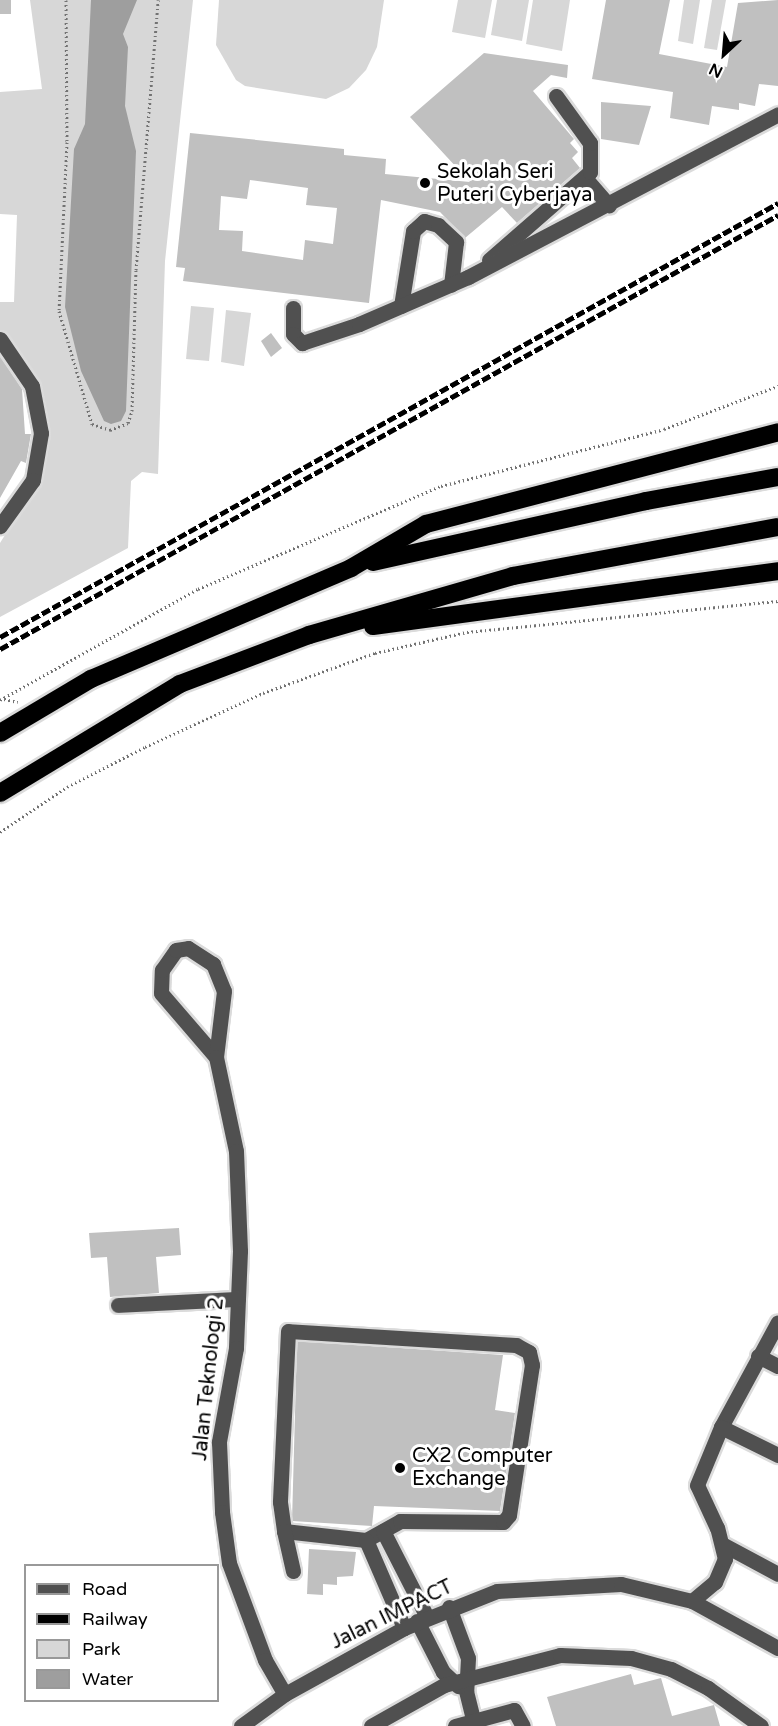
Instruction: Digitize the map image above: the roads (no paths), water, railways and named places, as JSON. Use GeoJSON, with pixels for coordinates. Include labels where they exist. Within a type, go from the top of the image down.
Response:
{"type":"FeatureCollection","features":[{"type":"Feature","properties":{"kind":"highway"},"geometry":{"type":"LineString","coordinates":[[0,733],[91,679],[351,568],[426,524],[778,432]]}},
{"type":"Feature","properties":{"kind":"highway"},"geometry":{"type":"LineString","coordinates":[[351,568],[646,501],[778,477]]}},
{"type":"Feature","properties":{"kind":"highway"},"geometry":{"type":"LineString","coordinates":[[0,793],[180,684],[309,635],[513,576],[778,527]]}},
{"type":"Feature","properties":{"kind":"highway"},"geometry":{"type":"LineString","coordinates":[[309,635],[778,571]]}},
{"type":"Feature","properties":{"kind":"street"},"geometry":{"type":"LineString","coordinates":[[468,277],[586,179],[594,155],[590,143],[556,96]]}},
{"type":"Feature","properties":{"kind":"street"},"geometry":{"type":"LineString","coordinates":[[293,308],[292,334],[302,343],[401,306],[468,277],[609,205],[778,114]]}},
{"type":"Feature","properties":{"kind":"street"},"geometry":{"type":"LineString","coordinates":[[586,179],[609,205]]}},
{"type":"Feature","properties":{"kind":"street"},"geometry":{"type":"LineString","coordinates":[[401,306],[413,231],[424,221],[438,225],[456,242],[451,285]]}},
{"type":"Feature","properties":{"kind":"street"},"geometry":{"type":"LineString","coordinates":[[0,339],[32,386],[41,433],[33,480],[0,526]]}},
{"type":"Feature","properties":{"kind":"street","name":"Jalan Teknologi 2"},"geometry":{"type":"LineString","coordinates":[[216,1057],[161,993],[162,970],[176,950],[200,953],[222,978],[224,1006],[216,1057],[236,1151],[238,1299],[236,1348],[219,1442],[222,1512],[229,1563],[265,1660],[285,1694]]}},
{"type":"Feature","properties":{"kind":"street"},"geometry":{"type":"LineString","coordinates":[[118,1305],[238,1299]]}},
{"type":"Feature","properties":{"kind":"street"},"geometry":{"type":"LineString","coordinates":[[692,1600],[722,1572],[724,1545],[697,1485],[721,1427],[778,1322]]}},
{"type":"Feature","properties":{"kind":"street"},"geometry":{"type":"LineString","coordinates":[[284,1531],[366,1540],[400,1521],[496,1525],[509,1515],[532,1359],[523,1347],[288,1331],[280,1496],[284,1531],[293,1571]]}},
{"type":"Feature","properties":{"kind":"street"},"geometry":{"type":"LineString","coordinates":[[758,1356],[778,1366]]}},
{"type":"Feature","properties":{"kind":"street"},"geometry":{"type":"LineString","coordinates":[[721,1427],[778,1455]]}},
{"type":"Feature","properties":{"kind":"street"},"geometry":{"type":"LineString","coordinates":[[383,1531],[416,1622]]}},
{"type":"Feature","properties":{"kind":"street"},"geometry":{"type":"LineString","coordinates":[[366,1540],[452,1682],[466,1691]]}},
{"type":"Feature","properties":{"kind":"street"},"geometry":{"type":"LineString","coordinates":[[724,1545],[778,1574]]}},
{"type":"Feature","properties":{"kind":"street","name":"Jalan IMPACT"},"geometry":{"type":"LineString","coordinates":[[241,1726],[285,1694],[416,1622],[449,1607],[496,1591],[540,1585],[621,1584],[692,1600],[778,1648]]}},
{"type":"Feature","properties":{"kind":"street"},"geometry":{"type":"LineString","coordinates":[[449,1607],[470,1676],[466,1691],[474,1723]]}},
{"type":"Feature","properties":{"kind":"street"},"geometry":{"type":"LineString","coordinates":[[371,1726],[452,1682],[560,1655],[631,1658],[671,1669],[708,1688],[761,1726]]}},
{"type":"Feature","properties":{"kind":"street"},"geometry":{"type":"LineString","coordinates":[[455,1726],[474,1723],[514,1710],[523,1726]]}},
{"type":"Feature","properties":{"kind":"water"},"geometry":{"type":"Polygon","coordinates":[[[91,0],[137,0],[123,34],[128,47],[125,106],[136,151],[126,411],[121,421],[111,424],[104,421],[81,371],[65,307],[74,149],[85,124],[91,0]]]}},
{"type":"Feature","properties":{"kind":"railway"},"geometry":{"type":"LineString","coordinates":[[0,637],[778,203]]}},
{"type":"Feature","properties":{"kind":"railway"},"geometry":{"type":"LineString","coordinates":[[0,649],[778,215]]}},
{"type":"Feature","properties":{"kind":"place","name":"Sekolah Seri Puteri Cyberjaya"},"geometry":{"type":"Point","coordinates":[425,183]}},
{"type":"Feature","properties":{"kind":"place","name":"CX2 Computer Exchange"},"geometry":{"type":"Point","coordinates":[400,1468]}}]}
